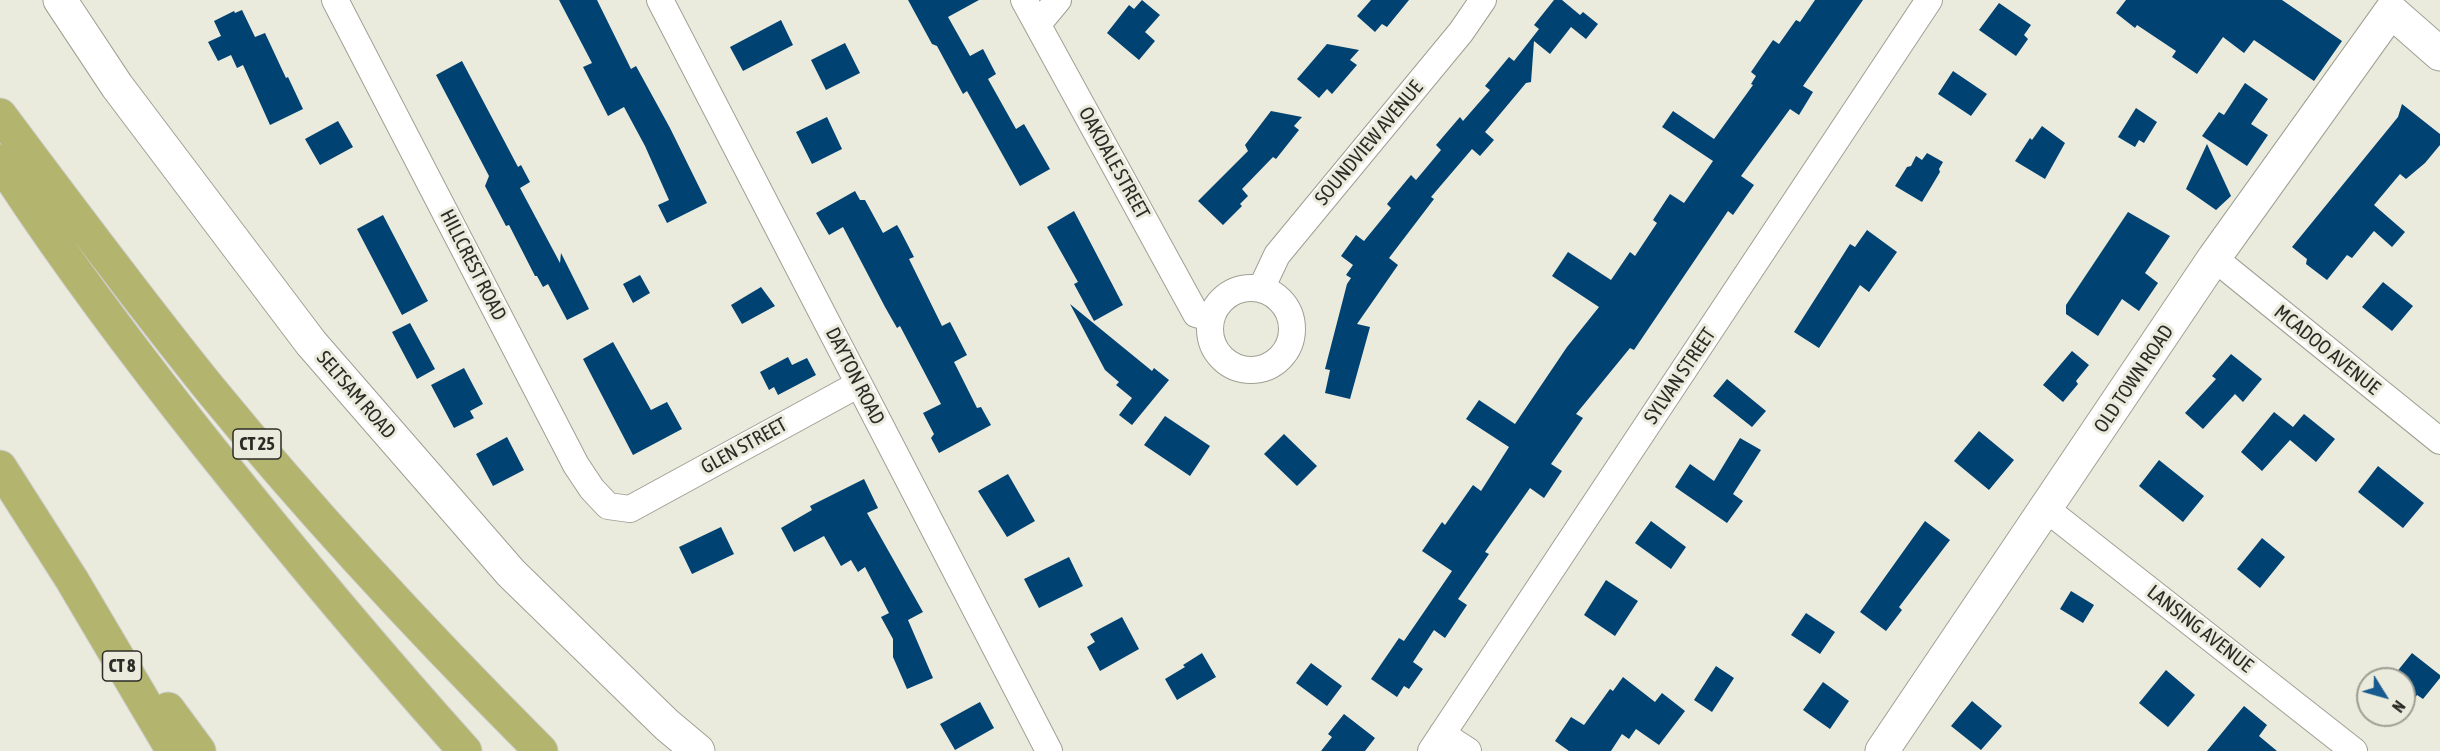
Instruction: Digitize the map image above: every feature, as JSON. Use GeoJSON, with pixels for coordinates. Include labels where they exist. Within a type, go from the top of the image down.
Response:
{"type":"FeatureCollection","features":[{"type":"Feature","properties":{"kind":"highway","name":"CT 25"},"geometry":{"type":"LineString","coordinates":[[0,115],[163,329],[264,453],[383,587],[541,751]]}},
{"type":"Feature","properties":{"kind":"highway"},"geometry":{"type":"LineString","coordinates":[[0,161],[77,275],[180,410],[294,552],[465,751]]}},
{"type":"Feature","properties":{"kind":"highway","name":"CT 8"},"geometry":{"type":"LineString","coordinates":[[0,467],[72,580],[173,751]]}},
{"type":"Feature","properties":{"kind":"highway"},"geometry":{"type":"LineString","coordinates":[[72,580],[199,751]]}},
{"type":"Feature","properties":{"kind":"main road","name":"SELTSAM ROAD"},"geometry":{"type":"LineString","coordinates":[[60,0],[117,86],[311,343],[511,573],[667,725],[698,751]]}},
{"type":"Feature","properties":{"kind":"main road"},"geometry":{"type":"LineString","coordinates":[[2396,5],[2440,54]]}},
{"type":"Feature","properties":{"kind":"main road","name":"OLD TOWN ROAD"},"geometry":{"type":"LineString","coordinates":[[1885,750],[2214,258],[2396,5]]}},
{"type":"Feature","properties":{"kind":"street","name":"HILLCREST ROAD"},"geometry":{"type":"LineString","coordinates":[[335,0],[576,465],[592,489],[608,506],[630,509]]}},
{"type":"Feature","properties":{"kind":"street","name":"DAYTON ROAD"},"geometry":{"type":"LineString","coordinates":[[660,0],[1049,751]]}},
{"type":"Feature","properties":{"kind":"street","name":"OAKDALE STREET"},"geometry":{"type":"LineString","coordinates":[[1024,0],[1196,314],[1210,318]]}},
{"type":"Feature","properties":{"kind":"street"},"geometry":{"type":"LineString","coordinates":[[1038,24],[1058,0]]}},
{"type":"Feature","properties":{"kind":"street","name":"SOUNDVIEW AVENUE"},"geometry":{"type":"LineString","coordinates":[[1261,289],[1277,255],[1461,32],[1483,0]]}},
{"type":"Feature","properties":{"kind":"street","name":"SYLVAN STREET"},"geometry":{"type":"LineString","coordinates":[[1437,743],[1929,0]]}},
{"type":"Feature","properties":{"kind":"street","name":"MCADOO AVENUE"},"geometry":{"type":"LineString","coordinates":[[2214,258],[2440,441]]}},
{"type":"Feature","properties":{"kind":"street"},"geometry":{"type":"LineString","coordinates":[[1248,287],[1261,289],[1274,294],[1283,303],[1290,314],[1292,328],[1290,341],[1284,354],[1274,363],[1262,369],[1250,371],[1226,363],[1217,354],[1211,343],[1210,318],[1215,306],[1224,296],[1248,287]]}},
{"type":"Feature","properties":{"kind":"street","name":"GLEN STREET"},"geometry":{"type":"LineString","coordinates":[[630,509],[859,384]]}},
{"type":"Feature","properties":{"kind":"street","name":"LANSING AVENUE"},"geometry":{"type":"LineString","coordinates":[[2045,508],[2354,751]]}},
{"type":"Feature","properties":{"kind":"street"},"geometry":{"type":"LineString","coordinates":[[1437,743],[1468,751]]}},
{"type":"Feature","properties":{"kind":"building"},"geometry":{"type":"Polygon","coordinates":[[[559,0],[597,0],[631,69],[636,66],[670,128],[707,203],[667,223],[658,205],[669,200],[645,146],[624,107],[608,116],[583,67],[592,63],[559,0]]]}},
{"type":"Feature","properties":{"kind":"building"},"geometry":{"type":"Polygon","coordinates":[[[908,0],[979,0],[948,17],[970,56],[983,49],[996,74],[988,79],[1016,129],[1024,124],[1050,169],[1020,186],[967,91],[963,94],[908,0]]]}},
{"type":"Feature","properties":{"kind":"building"},"geometry":{"type":"Polygon","coordinates":[[[1142,0],[1160,15],[1145,32],[1155,41],[1139,60],[1107,33],[1129,5],[1134,9],[1142,0]]]}},
{"type":"Feature","properties":{"kind":"building"},"geometry":{"type":"Polygon","coordinates":[[[1371,0],[1409,0],[1387,27],[1382,24],[1375,32],[1357,16],[1371,0]]]}},
{"type":"Feature","properties":{"kind":"building"},"geometry":{"type":"Polygon","coordinates":[[[1554,0],[1562,0],[1580,15],[1583,12],[1598,24],[1586,39],[1571,27],[1550,54],[1534,41],[1531,82],[1526,83],[1485,132],[1494,140],[1480,156],[1472,149],[1431,197],[1434,199],[1389,258],[1398,265],[1357,324],[1370,327],[1350,399],[1325,393],[1330,370],[1325,369],[1347,284],[1351,278],[1346,275],[1353,265],[1341,256],[1356,235],[1364,241],[1391,208],[1387,204],[1411,175],[1416,180],[1441,150],[1436,145],[1460,117],[1463,121],[1490,90],[1485,86],[1509,57],[1514,61],[1539,29],[1534,25],[1554,0]]]}},
{"type":"Feature","properties":{"kind":"building"},"geometry":{"type":"Polygon","coordinates":[[[1815,0],[1863,0],[1803,86],[1813,92],[1799,115],[1790,109],[1741,176],[1754,185],[1733,215],[1728,211],[1634,350],[1630,348],[1576,414],[1583,418],[1551,464],[1562,471],[1544,498],[1530,488],[1485,552],[1489,554],[1458,599],[1467,605],[1445,638],[1434,630],[1413,662],[1423,669],[1409,689],[1404,686],[1397,697],[1371,679],[1399,638],[1404,641],[1452,571],[1422,551],[1442,522],[1445,525],[1473,485],[1481,491],[1509,447],[1466,419],[1479,400],[1515,424],[1567,347],[1599,307],[1552,276],[1568,252],[1611,280],[1630,252],[1635,256],[1657,223],[1653,220],[1670,194],[1684,203],[1713,161],[1662,127],[1673,111],[1714,139],[1753,85],[1751,84],[1756,76],[1751,72],[1773,40],[1779,44],[1796,20],[1800,22],[1815,0]]]}},
{"type":"Feature","properties":{"kind":"building"},"geometry":{"type":"Polygon","coordinates":[[[2126,0],[2282,0],[2342,41],[2314,81],[2254,40],[2244,53],[2223,37],[2197,74],[2172,57],[2176,51],[2137,25],[2135,28],[2116,13],[2126,0]]]}},
{"type":"Feature","properties":{"kind":"building"},"geometry":{"type":"Polygon","coordinates":[[[1999,3],[2031,25],[2024,35],[2028,39],[2016,56],[1979,30],[1999,3]]]}},
{"type":"Feature","properties":{"kind":"building"},"geometry":{"type":"Polygon","coordinates":[[[242,10],[255,37],[265,33],[303,109],[270,125],[243,65],[237,68],[231,55],[218,61],[208,42],[221,36],[214,21],[234,11],[235,13],[242,10]]]}},
{"type":"Feature","properties":{"kind":"building"},"geometry":{"type":"Polygon","coordinates":[[[781,20],[793,45],[743,71],[730,47],[781,20]]]}},
{"type":"Feature","properties":{"kind":"building"},"geometry":{"type":"Polygon","coordinates":[[[845,43],[860,73],[826,90],[811,60],[845,43]]]}},
{"type":"Feature","properties":{"kind":"building"},"geometry":{"type":"Polygon","coordinates":[[[1327,44],[1359,50],[1350,60],[1357,65],[1332,94],[1327,89],[1319,98],[1297,79],[1327,44]]]}},
{"type":"Feature","properties":{"kind":"building"},"geometry":{"type":"Polygon","coordinates":[[[462,61],[518,167],[521,165],[530,182],[520,188],[560,263],[561,253],[589,309],[567,320],[548,284],[543,287],[535,276],[509,225],[506,226],[485,186],[489,176],[436,75],[462,61]]]}},
{"type":"Feature","properties":{"kind":"building"},"geometry":{"type":"Polygon","coordinates":[[[1953,71],[1987,94],[1971,116],[1938,94],[1953,71]]]}},
{"type":"Feature","properties":{"kind":"building"},"geometry":{"type":"Polygon","coordinates":[[[2245,83],[2268,99],[2251,124],[2268,135],[2247,166],[2202,136],[2219,112],[2224,115],[2245,83]]]}},
{"type":"Feature","properties":{"kind":"building"},"geometry":{"type":"Polygon","coordinates":[[[2402,104],[2440,134],[2440,145],[2425,163],[2406,179],[2400,174],[2374,205],[2405,232],[2392,247],[2374,231],[2352,258],[2347,255],[2327,280],[2306,264],[2307,259],[2292,247],[2398,117],[2402,104]]]}},
{"type":"Feature","properties":{"kind":"building"},"geometry":{"type":"Polygon","coordinates":[[[2136,108],[2157,122],[2144,143],[2139,140],[2135,147],[2118,137],[2136,108]]]}},
{"type":"Feature","properties":{"kind":"building"},"geometry":{"type":"Polygon","coordinates":[[[1271,111],[1302,117],[1294,126],[1299,130],[1276,159],[1273,157],[1242,189],[1248,196],[1240,204],[1242,206],[1223,225],[1198,201],[1248,151],[1245,145],[1271,111]]]}},
{"type":"Feature","properties":{"kind":"building"},"geometry":{"type":"Polygon","coordinates":[[[827,117],[842,149],[812,164],[796,132],[827,117]]]}},
{"type":"Feature","properties":{"kind":"building"},"geometry":{"type":"Polygon","coordinates":[[[338,121],[353,147],[320,165],[305,139],[338,121]]]}},
{"type":"Feature","properties":{"kind":"building"},"geometry":{"type":"Polygon","coordinates":[[[2042,126],[2065,143],[2045,179],[2015,161],[2030,138],[2032,140],[2042,126]]]}},
{"type":"Feature","properties":{"kind":"building"},"geometry":{"type":"Polygon","coordinates":[[[2207,144],[2231,196],[2216,210],[2186,189],[2207,144]]]}},
{"type":"Feature","properties":{"kind":"building"},"geometry":{"type":"Polygon","coordinates":[[[1927,153],[1943,162],[1939,169],[1940,172],[1922,202],[1895,186],[1916,156],[1922,160],[1927,153]]]}},
{"type":"Feature","properties":{"kind":"building"},"geometry":{"type":"Polygon","coordinates":[[[855,191],[860,200],[865,200],[883,233],[897,225],[900,230],[914,257],[909,259],[942,326],[950,322],[967,355],[954,362],[977,408],[981,407],[991,425],[939,453],[931,438],[934,434],[923,413],[941,404],[900,326],[897,328],[885,307],[843,227],[829,235],[816,213],[855,191]]]}},
{"type":"Feature","properties":{"kind":"building"},"geometry":{"type":"Polygon","coordinates":[[[1074,211],[1123,305],[1094,321],[1074,284],[1078,282],[1047,227],[1074,211]]]}},
{"type":"Feature","properties":{"kind":"building"},"geometry":{"type":"Polygon","coordinates":[[[2128,212],[2170,236],[2145,273],[2158,283],[2139,311],[2122,299],[2098,336],[2066,314],[2066,305],[2128,212]]]}},
{"type":"Feature","properties":{"kind":"building"},"geometry":{"type":"Polygon","coordinates":[[[383,215],[428,301],[402,315],[357,229],[383,215]]]}},
{"type":"Feature","properties":{"kind":"building"},"geometry":{"type":"Polygon","coordinates":[[[1867,230],[1897,252],[1869,292],[1860,285],[1819,348],[1794,332],[1850,244],[1855,247],[1867,230]]]}},
{"type":"Feature","properties":{"kind":"building"},"geometry":{"type":"Polygon","coordinates":[[[640,275],[650,293],[633,303],[623,284],[640,275]]]}},
{"type":"Feature","properties":{"kind":"building"},"geometry":{"type":"Polygon","coordinates":[[[2383,282],[2413,306],[2392,331],[2362,307],[2383,282]]]}},
{"type":"Feature","properties":{"kind":"building"},"geometry":{"type":"Polygon","coordinates":[[[761,287],[775,306],[742,324],[731,305],[761,287]]]}},
{"type":"Feature","properties":{"kind":"building"},"geometry":{"type":"Polygon","coordinates":[[[1070,304],[1152,371],[1154,368],[1169,380],[1132,425],[1119,415],[1132,398],[1116,385],[1119,382],[1105,370],[1070,304]]]}},
{"type":"Feature","properties":{"kind":"building"},"geometry":{"type":"Polygon","coordinates":[[[410,323],[435,369],[417,379],[392,332],[410,323]]]}},
{"type":"Feature","properties":{"kind":"building"},"geometry":{"type":"Polygon","coordinates":[[[613,342],[651,410],[667,402],[682,429],[633,455],[583,359],[613,342]]]}},
{"type":"Feature","properties":{"kind":"building"},"geometry":{"type":"Polygon","coordinates":[[[2072,351],[2089,365],[2076,381],[2078,384],[2063,402],[2043,385],[2072,351]]]}},
{"type":"Feature","properties":{"kind":"building"},"geometry":{"type":"Polygon","coordinates":[[[2231,354],[2262,379],[2243,402],[2235,394],[2203,429],[2185,413],[2216,379],[2212,376],[2231,354]]]}},
{"type":"Feature","properties":{"kind":"building"},"geometry":{"type":"Polygon","coordinates":[[[788,357],[792,365],[807,358],[816,375],[778,395],[774,387],[769,390],[760,372],[788,357]]]}},
{"type":"Feature","properties":{"kind":"building"},"geometry":{"type":"Polygon","coordinates":[[[464,368],[483,404],[470,411],[474,418],[454,428],[431,385],[464,368]]]}},
{"type":"Feature","properties":{"kind":"building"},"geometry":{"type":"Polygon","coordinates":[[[1727,379],[1766,411],[1752,427],[1713,396],[1727,379]]]}},
{"type":"Feature","properties":{"kind":"building"},"geometry":{"type":"Polygon","coordinates":[[[2274,412],[2293,427],[2304,414],[2335,439],[2316,462],[2290,440],[2262,471],[2241,452],[2274,412]]]}},
{"type":"Feature","properties":{"kind":"building"},"geometry":{"type":"Polygon","coordinates":[[[1165,416],[1210,446],[1190,476],[1144,445],[1165,416]]]}},
{"type":"Feature","properties":{"kind":"building"},"geometry":{"type":"Polygon","coordinates":[[[1979,431],[2014,460],[1989,490],[1954,461],[1979,431]]]}},
{"type":"Feature","properties":{"kind":"building"},"geometry":{"type":"Polygon","coordinates":[[[1284,434],[1317,466],[1297,486],[1264,454],[1284,434]]]}},
{"type":"Feature","properties":{"kind":"building"},"geometry":{"type":"Polygon","coordinates":[[[507,437],[524,470],[493,486],[476,454],[507,437]]]}},
{"type":"Feature","properties":{"kind":"building"},"geometry":{"type":"Polygon","coordinates":[[[1740,438],[1761,450],[1733,494],[1743,501],[1727,523],[1675,487],[1690,464],[1714,481],[1740,438]]]}},
{"type":"Feature","properties":{"kind":"building"},"geometry":{"type":"Polygon","coordinates":[[[2159,460],[2204,496],[2183,522],[2139,486],[2159,460]]]}},
{"type":"Feature","properties":{"kind":"building"},"geometry":{"type":"Polygon","coordinates":[[[2378,466],[2424,503],[2403,528],[2358,492],[2378,466]]]}},
{"type":"Feature","properties":{"kind":"building"},"geometry":{"type":"Polygon","coordinates":[[[1008,474],[1035,521],[1007,537],[978,491],[1008,474]]]}},
{"type":"Feature","properties":{"kind":"building"},"geometry":{"type":"Polygon","coordinates":[[[864,479],[878,508],[867,513],[923,612],[908,620],[933,678],[907,689],[893,657],[893,639],[881,617],[889,613],[865,567],[858,572],[851,560],[841,566],[824,536],[794,552],[781,528],[812,510],[810,506],[864,479]]]}},
{"type":"Feature","properties":{"kind":"building"},"geometry":{"type":"Polygon","coordinates":[[[1651,521],[1686,547],[1671,569],[1635,543],[1651,521]]]}},
{"type":"Feature","properties":{"kind":"building"},"geometry":{"type":"Polygon","coordinates":[[[1925,521],[1950,540],[1899,607],[1902,610],[1886,631],[1860,612],[1925,521]]]}},
{"type":"Feature","properties":{"kind":"building"},"geometry":{"type":"Polygon","coordinates":[[[721,527],[734,554],[692,574],[679,547],[721,527]]]}},
{"type":"Feature","properties":{"kind":"building"},"geometry":{"type":"Polygon","coordinates":[[[2262,538],[2285,557],[2260,588],[2237,569],[2262,538]]]}},
{"type":"Feature","properties":{"kind":"building"},"geometry":{"type":"Polygon","coordinates":[[[1069,557],[1083,586],[1039,608],[1024,579],[1069,557]]]}},
{"type":"Feature","properties":{"kind":"building"},"geometry":{"type":"Polygon","coordinates":[[[1606,580],[1638,601],[1615,636],[1584,615],[1606,580]]]}},
{"type":"Feature","properties":{"kind":"building"},"geometry":{"type":"Polygon","coordinates":[[[2071,591],[2094,605],[2083,623],[2060,609],[2071,591]]]}},
{"type":"Feature","properties":{"kind":"building"},"geometry":{"type":"Polygon","coordinates":[[[1806,613],[1835,632],[1820,654],[1791,635],[1806,613]]]}},
{"type":"Feature","properties":{"kind":"building"},"geometry":{"type":"Polygon","coordinates":[[[1122,617],[1139,649],[1100,671],[1087,647],[1095,642],[1090,634],[1122,617]]]}},
{"type":"Feature","properties":{"kind":"building"},"geometry":{"type":"Polygon","coordinates":[[[1202,653],[1216,677],[1177,700],[1165,679],[1202,653]]]}},
{"type":"Feature","properties":{"kind":"building"},"geometry":{"type":"Polygon","coordinates":[[[2412,653],[2440,675],[2440,678],[2423,699],[2416,696],[2416,667],[2401,667],[2412,653]]]}},
{"type":"Feature","properties":{"kind":"building"},"geometry":{"type":"Polygon","coordinates":[[[1311,663],[1342,686],[1327,706],[1296,683],[1311,663]]]}},
{"type":"Feature","properties":{"kind":"building"},"geometry":{"type":"Polygon","coordinates":[[[1716,666],[1734,678],[1712,712],[1694,700],[1716,666]]]}},
{"type":"Feature","properties":{"kind":"building"},"geometry":{"type":"Polygon","coordinates":[[[2166,670],[2195,695],[2168,727],[2139,703],[2166,670]]]}},
{"type":"Feature","properties":{"kind":"building"},"geometry":{"type":"Polygon","coordinates":[[[1623,677],[1655,702],[1662,693],[1685,711],[1659,745],[1636,729],[1629,739],[1622,734],[1611,751],[1569,751],[1555,741],[1571,717],[1584,725],[1610,689],[1613,691],[1623,677]]]}},
{"type":"Feature","properties":{"kind":"building"},"geometry":{"type":"Polygon","coordinates":[[[1823,682],[1849,701],[1830,729],[1803,710],[1823,682]]]}},
{"type":"Feature","properties":{"kind":"building"},"geometry":{"type":"Polygon","coordinates":[[[1972,701],[2002,726],[1981,750],[1951,726],[1972,701]]]}},
{"type":"Feature","properties":{"kind":"building"},"geometry":{"type":"Polygon","coordinates":[[[980,702],[994,728],[955,750],[940,724],[980,702]]]}},
{"type":"Feature","properties":{"kind":"building"},"geometry":{"type":"Polygon","coordinates":[[[2244,706],[2267,725],[2259,736],[2277,751],[2207,751],[2244,706]]]}},
{"type":"Feature","properties":{"kind":"building"},"geometry":{"type":"Polygon","coordinates":[[[1344,714],[1375,738],[1365,751],[1321,751],[1332,737],[1328,734],[1344,714]]]}}]}
